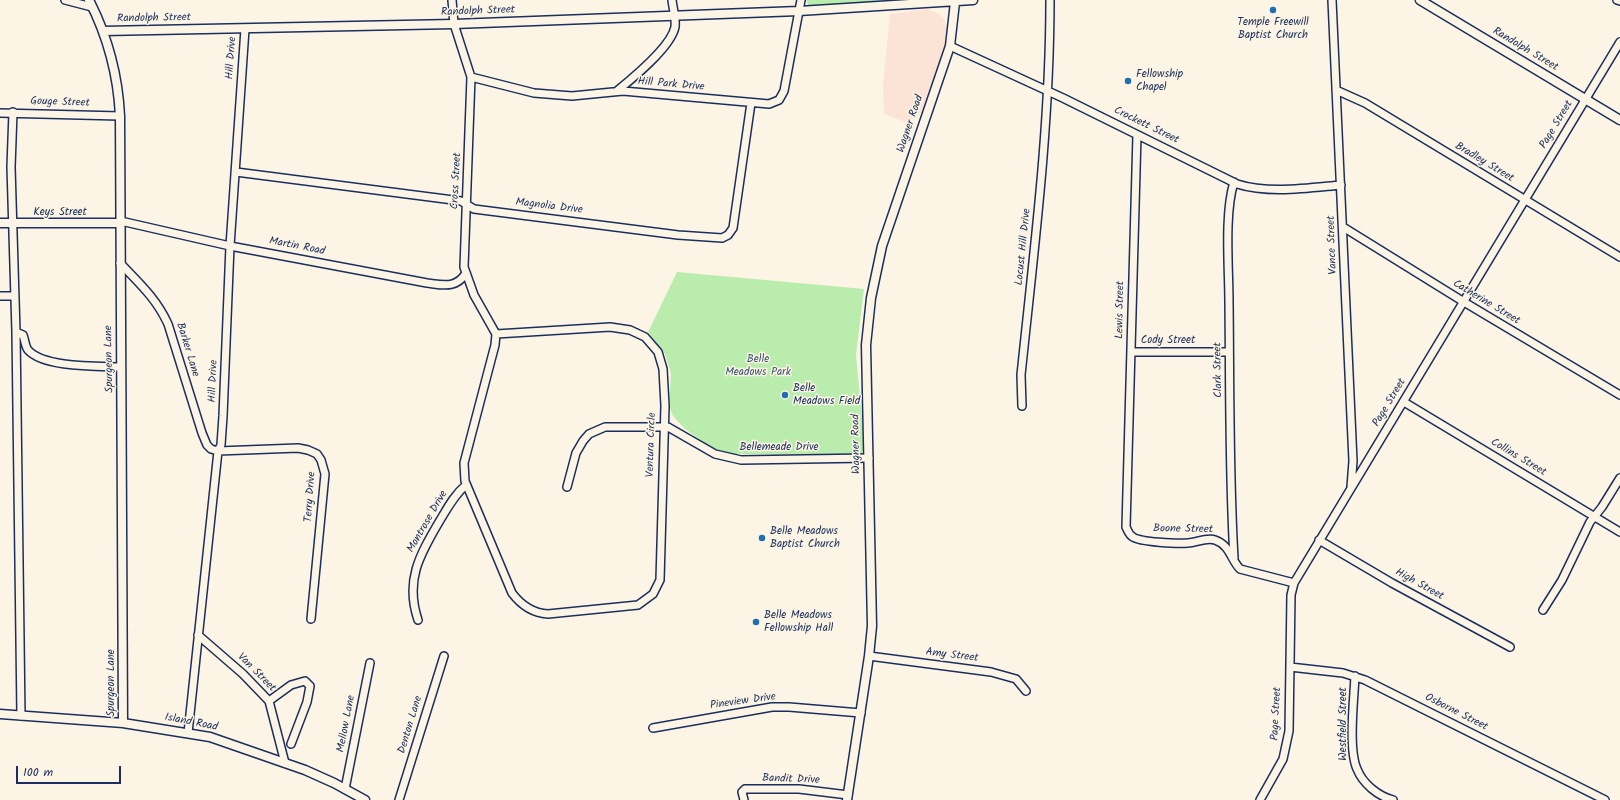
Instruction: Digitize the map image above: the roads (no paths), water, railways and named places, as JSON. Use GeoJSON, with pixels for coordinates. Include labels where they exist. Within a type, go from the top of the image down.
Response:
{"type":"FeatureCollection","features":[{"type":"Feature","properties":{"kind":"street"},"geometry":{"type":"LineString","coordinates":[[65,0],[91,4]]}},
{"type":"Feature","properties":{"kind":"street","name":"Cross Street"},"geometry":{"type":"LineString","coordinates":[[452,0],[454,24],[471,76],[464,251],[466,274],[474,295],[496,334]]}},
{"type":"Feature","properties":{"kind":"street"},"geometry":{"type":"LineString","coordinates":[[617,91],[646,66],[674,32],[672,0]]}},
{"type":"Feature","properties":{"kind":"street","name":"Hill Park Drive"},"geometry":{"type":"LineString","coordinates":[[471,76],[534,93],[572,96],[617,91],[751,103],[774,103],[782,96],[801,0]]}},
{"type":"Feature","properties":{"kind":"street","name":"Randolph Street"},"geometry":{"type":"LineString","coordinates":[[103,31],[454,24],[799,11],[973,0]]}},
{"type":"Feature","properties":{"kind":"street","name":"Locust Hill Drive"},"geometry":{"type":"LineString","coordinates":[[1022,406],[1021,375],[1039,215],[1050,48],[1050,0]]}},
{"type":"Feature","properties":{"kind":"street","name":"Vance Street"},"geometry":{"type":"LineString","coordinates":[[1332,0],[1352,461],[1350,490]]}},
{"type":"Feature","properties":{"kind":"street","name":"Randolph Street"},"geometry":{"type":"LineString","coordinates":[[1420,0],[1620,120]]}},
{"type":"Feature","properties":{"kind":"street","name":"Wagner Road"},"geometry":{"type":"LineString","coordinates":[[848,798],[872,626],[866,345],[871,298],[891,215],[950,46],[955,2]]}},
{"type":"Feature","properties":{"kind":"street","name":"Spurgeon Lane"},"geometry":{"type":"LineString","coordinates":[[91,4],[103,31],[115,68],[120,116],[123,723]]}},
{"type":"Feature","properties":{"kind":"street","name":"Hill Drive"},"geometry":{"type":"LineString","coordinates":[[188,733],[218,451],[221,445],[224,416],[230,246],[245,29]]}},
{"type":"Feature","properties":{"kind":"street","name":"Page Street"},"geometry":{"type":"LineString","coordinates":[[1260,800],[1278,771],[1287,746],[1291,711],[1291,595],[1294,583],[1620,42]]}},
{"type":"Feature","properties":{"kind":"street","name":"Crockett Street"},"geometry":{"type":"LineString","coordinates":[[950,46],[1047,91],[1234,182],[1256,188],[1272,189],[1341,185]]}},
{"type":"Feature","properties":{"kind":"street","name":"Bradley Street"},"geometry":{"type":"LineString","coordinates":[[1336,90],[1372,107],[1620,257]]}},
{"type":"Feature","properties":{"kind":"street","name":"Magnolia Drive"},"geometry":{"type":"LineString","coordinates":[[236,172],[461,201],[474,209],[722,238],[728,235],[733,228],[751,103]]}},
{"type":"Feature","properties":{"kind":"street"},"geometry":{"type":"LineString","coordinates":[[13,112],[11,166],[16,332],[21,716]]}},
{"type":"Feature","properties":{"kind":"street","name":"Gouge Street"},"geometry":{"type":"LineString","coordinates":[[0,113],[13,112],[120,116]]}},
{"type":"Feature","properties":{"kind":"street","name":"Lewis Street"},"geometry":{"type":"LineString","coordinates":[[1127,486],[1138,135]]}},
{"type":"Feature","properties":{"kind":"street","name":"Clark Street"},"geometry":{"type":"LineString","coordinates":[[1234,182],[1230,197],[1231,502],[1234,558]]}},
{"type":"Feature","properties":{"kind":"street","name":"Martin Road"},"geometry":{"type":"LineString","coordinates":[[120,223],[125,222],[230,246],[427,283],[454,284],[466,274]]}},
{"type":"Feature","properties":{"kind":"street","name":"Keys Street"},"geometry":{"type":"LineString","coordinates":[[0,223],[120,223]]}},
{"type":"Feature","properties":{"kind":"street","name":"Catherine Street"},"geometry":{"type":"LineString","coordinates":[[1343,227],[1464,302],[1620,395]]}},
{"type":"Feature","properties":{"kind":"street","name":"Barker Lane"},"geometry":{"type":"LineString","coordinates":[[120,263],[152,296],[162,309],[207,445],[211,449],[218,451]]}},
{"type":"Feature","properties":{"kind":"street"},"geometry":{"type":"LineString","coordinates":[[0,296],[14,296]]}},
{"type":"Feature","properties":{"kind":"street","name":"Ventura Circle"},"geometry":{"type":"LineString","coordinates":[[610,327],[630,330],[640,334],[653,344],[661,360],[664,399],[663,427],[661,575],[653,594],[638,605],[548,614],[536,612],[524,607],[512,593],[466,485],[464,463],[495,345],[496,334],[610,327]]}},
{"type":"Feature","properties":{"kind":"street"},"geometry":{"type":"LineString","coordinates":[[16,332],[23,335],[26,347],[29,351],[44,359],[85,366],[121,367]]}},
{"type":"Feature","properties":{"kind":"street","name":"Cody Street"},"geometry":{"type":"LineString","coordinates":[[1131,352],[1230,352]]}},
{"type":"Feature","properties":{"kind":"street","name":"Collins Street"},"geometry":{"type":"LineString","coordinates":[[1404,402],[1620,532]]}},
{"type":"Feature","properties":{"kind":"street","name":"Bellemeade Drive"},"geometry":{"type":"LineString","coordinates":[[567,487],[578,448],[589,434],[605,427],[663,427],[672,429],[715,454],[731,459],[869,458]]}},
{"type":"Feature","properties":{"kind":"street","name":"Terry Drive"},"geometry":{"type":"LineString","coordinates":[[218,451],[304,448],[312,451],[321,460],[325,474],[311,620]]}},
{"type":"Feature","properties":{"kind":"street"},"geometry":{"type":"LineString","coordinates":[[1543,610],[1562,580],[1584,533],[1620,478]]}},
{"type":"Feature","properties":{"kind":"street","name":"Montrose Drive"},"geometry":{"type":"LineString","coordinates":[[418,620],[413,605],[412,590],[418,562],[453,498],[466,485]]}},
{"type":"Feature","properties":{"kind":"street","name":"Boone Street"},"geometry":{"type":"LineString","coordinates":[[1127,486],[1126,527],[1133,537],[1138,539],[1176,543],[1189,543],[1211,539],[1216,540],[1224,546],[1234,558],[1236,566],[1244,572],[1294,583]]}},
{"type":"Feature","properties":{"kind":"street","name":"High Street"},"geometry":{"type":"LineString","coordinates":[[1319,540],[1392,583],[1510,647]]}},
{"type":"Feature","properties":{"kind":"street","name":"Van Street"},"geometry":{"type":"LineString","coordinates":[[198,635],[244,674],[269,701],[286,763]]}},
{"type":"Feature","properties":{"kind":"street","name":"Denton Lane"},"geometry":{"type":"LineString","coordinates":[[399,800],[444,656]]}},
{"type":"Feature","properties":{"kind":"street","name":"Amy Street"},"geometry":{"type":"LineString","coordinates":[[869,656],[992,672],[1016,679],[1026,691]]}},
{"type":"Feature","properties":{"kind":"street","name":"Mellow Lane"},"geometry":{"type":"LineString","coordinates":[[345,789],[370,663]]}},
{"type":"Feature","properties":{"kind":"street","name":"Osborne Street"},"geometry":{"type":"LineString","coordinates":[[1290,667],[1328,670],[1355,676],[1401,696],[1606,800]]}},
{"type":"Feature","properties":{"kind":"street","name":"Westfield Street"},"geometry":{"type":"LineString","coordinates":[[1355,676],[1353,745],[1355,765],[1367,785],[1383,796],[1393,800]]}},
{"type":"Feature","properties":{"kind":"street"},"geometry":{"type":"LineString","coordinates":[[269,701],[291,685],[305,681],[308,683],[310,689],[291,744]]}},
{"type":"Feature","properties":{"kind":"street","name":"Pineview Drive"},"geometry":{"type":"LineString","coordinates":[[652,728],[772,707],[861,713]]}},
{"type":"Feature","properties":{"kind":"street","name":"Island Road"},"geometry":{"type":"LineString","coordinates":[[0,714],[123,723],[210,737],[286,763],[366,800]]}},
{"type":"Feature","properties":{"kind":"street","name":"Bandit Drive"},"geometry":{"type":"LineString","coordinates":[[744,800],[742,792],[745,789],[799,789],[848,798]]}},
{"type":"Feature","properties":{"kind":"place","name":"Temple Freewill Baptist Church"},"geometry":{"type":"Point","coordinates":[1273,10]}},
{"type":"Feature","properties":{"kind":"place","name":"Fellowship Chapel"},"geometry":{"type":"Point","coordinates":[1128,81]}},
{"type":"Feature","properties":{"kind":"place","name":"Belle Meadows Field"},"geometry":{"type":"Point","coordinates":[785,395]}},
{"type":"Feature","properties":{"kind":"place","name":"Belle Meadows Baptist Church"},"geometry":{"type":"Point","coordinates":[762,538]}},
{"type":"Feature","properties":{"kind":"place","name":"Belle Meadows Fellowship Hall"},"geometry":{"type":"Point","coordinates":[756,622]}},
{"type":"Feature","properties":{"kind":"park label","name":"Belle Meadows Park"},"geometry":{"type":"Point","coordinates":[758,366]}}]}
